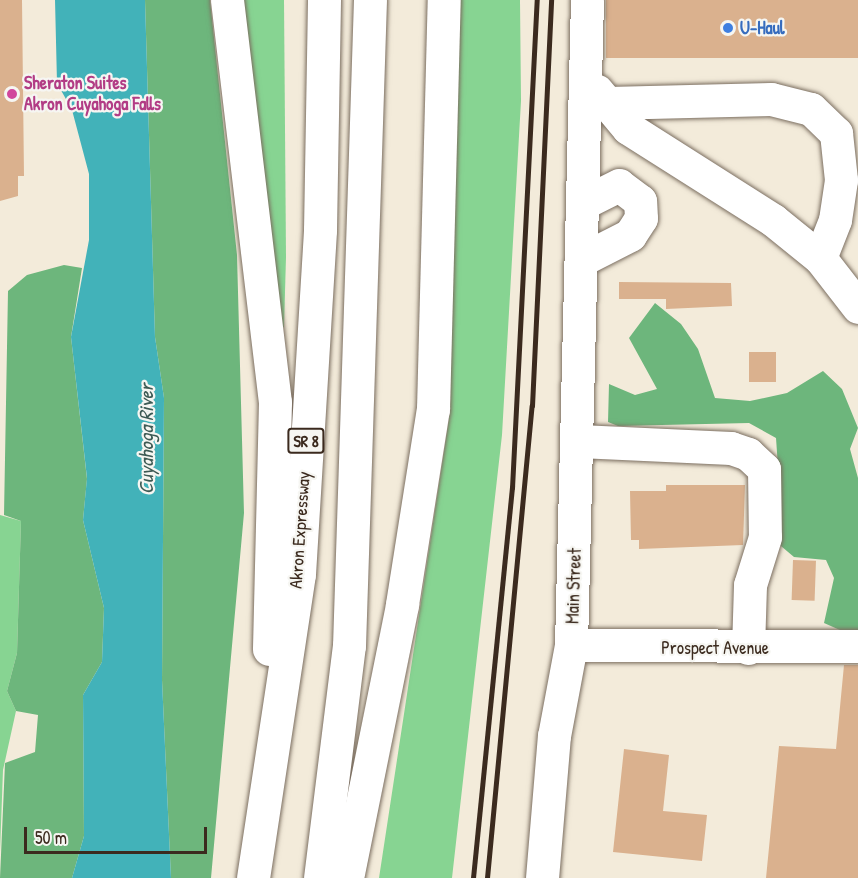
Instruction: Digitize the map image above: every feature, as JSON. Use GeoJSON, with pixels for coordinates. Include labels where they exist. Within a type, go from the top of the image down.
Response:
{"type":"FeatureCollection","features":[{"type":"Feature","properties":{"kind":"main road"},"geometry":{"type":"LineString","coordinates":[[227,0],[274,402],[267,765]]}},
{"type":"Feature","properties":{"kind":"main road","name":"Akron Expressway"},"geometry":{"type":"LineString","coordinates":[[253,878],[267,765],[299,574],[320,230],[324,0]]}},
{"type":"Feature","properties":{"kind":"main road"},"geometry":{"type":"LineString","coordinates":[[320,878],[350,646],[370,0]]}},
{"type":"Feature","properties":{"kind":"main road"},"geometry":{"type":"LineString","coordinates":[[347,878],[402,604],[433,409],[444,0]]}},
{"type":"Feature","properties":{"kind":"main road","name":"Main Street"},"geometry":{"type":"LineString","coordinates":[[542,878],[554,736],[571,645],[579,441],[583,203],[596,92],[587,0]]}},
{"type":"Feature","properties":{"kind":"main road"},"geometry":{"type":"LineString","coordinates":[[596,92],[771,99],[811,109],[836,133],[841,180],[835,220],[820,258]]}},
{"type":"Feature","properties":{"kind":"main road"},"geometry":{"type":"LineString","coordinates":[[596,92],[628,128],[773,220],[820,258],[858,307]]}},
{"type":"Feature","properties":{"kind":"main road"},"geometry":{"type":"LineString","coordinates":[[581,260],[630,235],[641,218],[640,201],[619,185],[583,203]]}},
{"type":"Feature","properties":{"kind":"main road"},"geometry":{"type":"LineString","coordinates":[[579,441],[730,448],[748,454],[764,469],[765,537],[750,585],[748,648]]}},
{"type":"Feature","properties":{"kind":"main road","name":"Prospect Avenue"},"geometry":{"type":"LineString","coordinates":[[571,645],[748,648],[858,646]]}},
{"type":"Feature","properties":{"kind":"green space"},"geometry":{"type":"Polygon","coordinates":[[[145,0],[210,0],[237,255],[244,513],[211,878],[171,878],[162,680],[164,398],[155,337],[145,0]]]}},
{"type":"Feature","properties":{"kind":"green space"},"geometry":{"type":"Polygon","coordinates":[[[240,0],[284,0],[286,257],[284,327],[278,329],[240,0]]]}},
{"type":"Feature","properties":{"kind":"green space"},"geometry":{"type":"Polygon","coordinates":[[[458,0],[520,0],[521,101],[502,435],[452,878],[379,878],[450,412],[458,0]]]}},
{"type":"Feature","properties":{"kind":"green space"},"geometry":{"type":"Polygon","coordinates":[[[64,265],[82,268],[71,337],[87,479],[83,520],[104,608],[102,662],[83,695],[84,836],[72,878],[0,878],[5,763],[35,752],[38,715],[16,711],[7,691],[17,653],[21,521],[4,515],[8,291],[27,275],[64,265]]]}},
{"type":"Feature","properties":{"kind":"green space"},"geometry":{"type":"Polygon","coordinates":[[[655,303],[681,324],[698,349],[715,398],[750,401],[787,393],[823,371],[842,389],[858,428],[850,449],[858,478],[858,638],[824,623],[834,578],[826,560],[794,557],[775,541],[780,496],[776,438],[749,423],[618,426],[608,422],[609,384],[635,395],[657,389],[629,338],[655,303]]]}},
{"type":"Feature","properties":{"kind":"green space"},"geometry":{"type":"Polygon","coordinates":[[[0,515],[21,521],[17,653],[7,691],[16,711],[3,770],[0,852],[0,515]]]}},
{"type":"Feature","properties":{"kind":"water","name":"Cuyahoga River"},"geometry":{"type":"Polygon","coordinates":[[[55,0],[145,0],[155,337],[164,398],[162,680],[171,878],[72,878],[84,836],[83,695],[102,662],[104,608],[83,520],[87,478],[71,337],[89,240],[89,174],[72,110],[57,83],[55,0]]]}},
{"type":"Feature","properties":{"kind":"building","name":"Sheraton Suites Akron Cuyahoga Falls"},"geometry":{"type":"Polygon","coordinates":[[[0,0],[22,0],[24,176],[18,176],[18,196],[0,201],[0,0]]]}},
{"type":"Feature","properties":{"kind":"building","name":"U-Haul"},"geometry":{"type":"Polygon","coordinates":[[[606,0],[858,0],[858,58],[606,58],[606,0]]]}},
{"type":"Feature","properties":{"kind":"building"},"geometry":{"type":"Polygon","coordinates":[[[619,282],[731,283],[732,306],[666,309],[666,299],[619,299],[619,282]]]}},
{"type":"Feature","properties":{"kind":"building"},"geometry":{"type":"Polygon","coordinates":[[[749,352],[776,352],[776,382],[749,382],[749,352]]]}},
{"type":"Feature","properties":{"kind":"building"},"geometry":{"type":"Polygon","coordinates":[[[666,485],[745,485],[743,545],[639,549],[639,540],[631,540],[630,491],[666,491],[666,485]]]}},
{"type":"Feature","properties":{"kind":"building"},"geometry":{"type":"Polygon","coordinates":[[[793,560],[816,561],[815,601],[792,600],[793,560]]]}},
{"type":"Feature","properties":{"kind":"building"},"geometry":{"type":"Polygon","coordinates":[[[844,665],[858,665],[858,878],[766,878],[779,746],[836,749],[844,665]]]}},
{"type":"Feature","properties":{"kind":"building"},"geometry":{"type":"Polygon","coordinates":[[[624,749],[669,755],[663,811],[707,815],[702,861],[613,852],[624,749]]]}},
{"type":"Feature","properties":{"kind":"railway"},"geometry":{"type":"LineString","coordinates":[[473,878],[512,488],[537,0]]}},
{"type":"Feature","properties":{"kind":"railway"},"geometry":{"type":"LineString","coordinates":[[487,878],[532,406],[551,0]]}},
{"type":"Feature","properties":{"kind":"place","name":"U-Haul"},"geometry":{"type":"Point","coordinates":[728,28]}},
{"type":"Feature","properties":{"kind":"place","name":"Sheraton Suites Akron Cuyahoga Falls"},"geometry":{"type":"Point","coordinates":[12,94]}}]}
